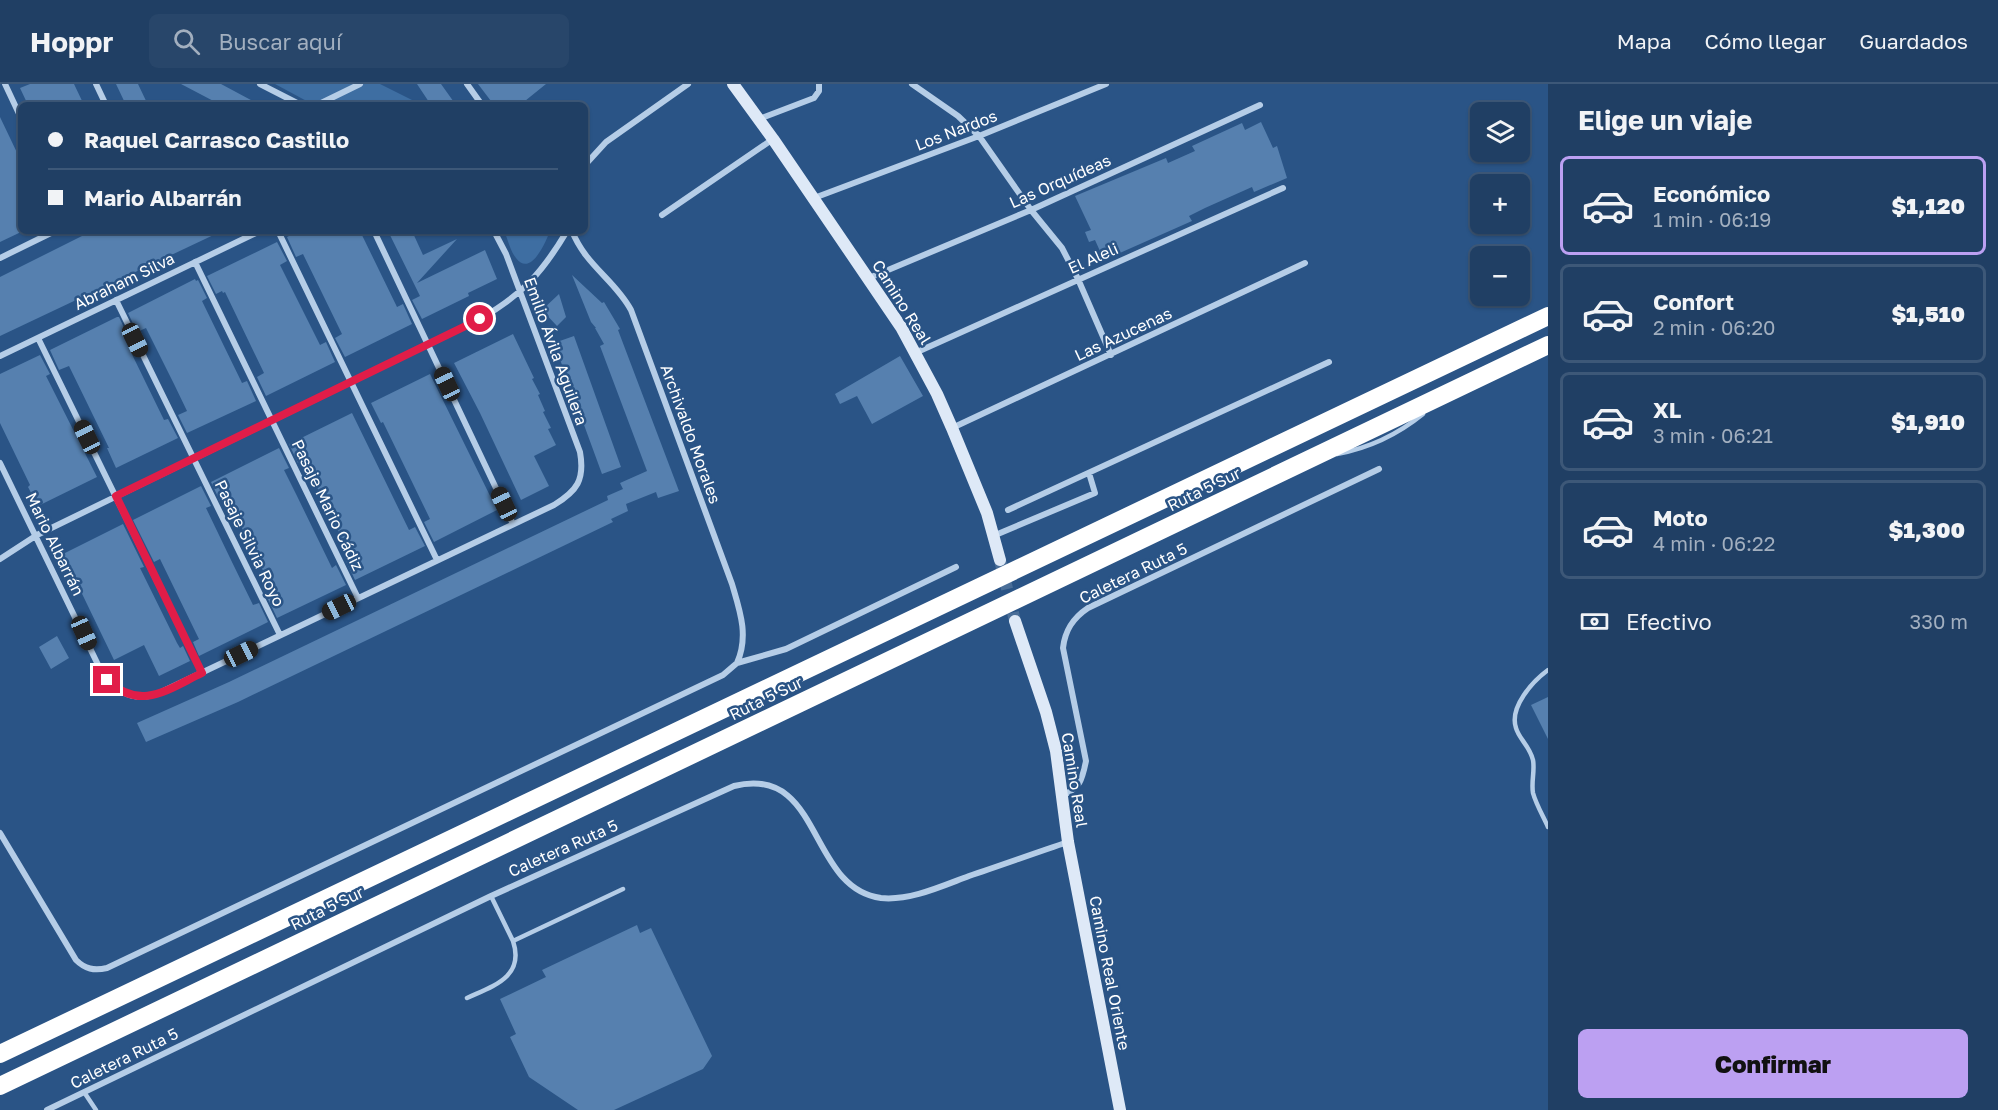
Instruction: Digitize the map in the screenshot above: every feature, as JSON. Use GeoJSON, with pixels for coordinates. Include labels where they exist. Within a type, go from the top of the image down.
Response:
{"type":"FeatureCollection","features":[{"type":"Feature","properties":{"kind":"highway","name":"Ruta 5 Sur"},"geometry":{"type":"LineString","coordinates":[[0,1054],[1548,316]]}},
{"type":"Feature","properties":{"kind":"highway","name":"Ruta 5 Sur"},"geometry":{"type":"LineString","coordinates":[[0,1086],[1548,345]]}},
{"type":"Feature","properties":{"kind":"street"},"geometry":{"type":"LineString","coordinates":[[5,84],[18,111]]}},
{"type":"Feature","properties":{"kind":"street"},"geometry":{"type":"LineString","coordinates":[[96,84],[105,102]]}},
{"type":"Feature","properties":{"kind":"street"},"geometry":{"type":"LineString","coordinates":[[260,84],[295,102]]}},
{"type":"Feature","properties":{"kind":"street"},"geometry":{"type":"LineString","coordinates":[[323,102],[360,84]]}},
{"type":"Feature","properties":{"kind":"street"},"geometry":{"type":"LineString","coordinates":[[466,84],[480,102]]}},
{"type":"Feature","properties":{"kind":"street"},"geometry":{"type":"LineString","coordinates":[[588,162],[606,142],[688,84]]}},
{"type":"Feature","properties":{"kind":"street","name":"Camino Real"},"geometry":{"type":"LineString","coordinates":[[733,84],[902,327],[952,428],[987,513],[1000,560]]}},
{"type":"Feature","properties":{"kind":"street"},"geometry":{"type":"LineString","coordinates":[[759,119],[814,98],[819,91],[819,84]]}},
{"type":"Feature","properties":{"kind":"street"},"geometry":{"type":"LineString","coordinates":[[912,84],[958,116],[979,136],[1031,210],[1062,248],[1112,355]]}},
{"type":"Feature","properties":{"kind":"street","name":"Los Nardos"},"geometry":{"type":"LineString","coordinates":[[814,198],[979,136],[1106,84]]}},
{"type":"Feature","properties":{"kind":"street","name":"Las Orquídeas"},"geometry":{"type":"LineString","coordinates":[[868,278],[1031,210],[1260,105]]}},
{"type":"Feature","properties":{"kind":"street"},"geometry":{"type":"LineString","coordinates":[[662,215],[773,139]]}},
{"type":"Feature","properties":{"kind":"street","name":"El Aleli"},"geometry":{"type":"LineString","coordinates":[[915,353],[1283,188]]}},
{"type":"Feature","properties":{"kind":"street"},"geometry":{"type":"LineString","coordinates":[[0,258],[49,234]]}},
{"type":"Feature","properties":{"kind":"street","name":"Abraham Silva"},"geometry":{"type":"LineString","coordinates":[[0,356],[254,234]]}},
{"type":"Feature","properties":{"kind":"street"},"geometry":{"type":"LineString","coordinates":[[279,234],[438,560]]}},
{"type":"Feature","properties":{"kind":"street"},"geometry":{"type":"LineString","coordinates":[[38,338],[202,673],[513,524],[375,234]]}},
{"type":"Feature","properties":{"kind":"street","name":"Emilio Ávila Aguilera"},"geometry":{"type":"LineString","coordinates":[[496,234],[506,254],[580,452],[582,470],[579,482],[572,493],[563,500],[513,524]]}},
{"type":"Feature","properties":{"kind":"street"},"geometry":{"type":"LineString","coordinates":[[0,559],[36,535],[480,319],[520,293],[546,264],[567,234]]}},
{"type":"Feature","properties":{"kind":"street","name":"Archivaldo Morales"},"geometry":{"type":"LineString","coordinates":[[571,234],[587,259],[623,297],[631,310],[732,584],[743,622],[742,651],[737,663]]}},
{"type":"Feature","properties":{"kind":"street","name":"Pasaje Mario Cádiz"},"geometry":{"type":"LineString","coordinates":[[195,262],[358,598]]}},
{"type":"Feature","properties":{"kind":"street","name":"Las Azucenas"},"geometry":{"type":"LineString","coordinates":[[952,428],[1305,263]]}},
{"type":"Feature","properties":{"kind":"street","name":"Pasaje Silvia Royo"},"geometry":{"type":"LineString","coordinates":[[116,300],[280,635]]}},
{"type":"Feature","properties":{"kind":"street"},"geometry":{"type":"LineString","coordinates":[[1008,510],[1329,362]]}},
{"type":"Feature","properties":{"kind":"street","name":"Mario Albarrán"},"geometry":{"type":"LineString","coordinates":[[0,463],[103,675],[114,687],[126,694],[147,698],[202,673]]}},
{"type":"Feature","properties":{"kind":"street","name":"Caletera Ruta 5"},"geometry":{"type":"LineString","coordinates":[[1062,796],[1079,785],[1086,761],[1064,648],[1067,631],[1076,618],[1088,608],[1379,469]]}},
{"type":"Feature","properties":{"kind":"street"},"geometry":{"type":"LineString","coordinates":[[993,536],[1095,493],[1089,473]]}},
{"type":"Feature","properties":{"kind":"street"},"geometry":{"type":"LineString","coordinates":[[0,833],[75,960],[86,968],[100,969],[723,675],[737,663],[786,649],[956,567]]}},
{"type":"Feature","properties":{"kind":"street","name":"Camino Real"},"geometry":{"type":"LineString","coordinates":[[1015,621],[1053,735],[1068,842]]}},
{"type":"Feature","properties":{"kind":"street","name":"Caletera Ruta 5"},"geometry":{"type":"LineString","coordinates":[[47,1110],[490,896],[734,786],[764,784],[790,796],[802,811],[845,881],[862,892],[880,898],[898,898],[927,891],[1068,842]]}},
{"type":"Feature","properties":{"kind":"street","name":"Camino Real Oriente"},"geometry":{"type":"LineString","coordinates":[[1068,842],[1120,1110]]}},
{"type":"Feature","properties":{"kind":"lane"},"geometry":{"type":"LineString","coordinates":[[1548,670],[1527,692],[1516,710],[1515,722],[1533,759],[1533,792],[1548,827]]}},
{"type":"Feature","properties":{"kind":"lane"},"geometry":{"type":"LineString","coordinates":[[513,941],[623,889]]}},
{"type":"Feature","properties":{"kind":"lane"},"geometry":{"type":"LineString","coordinates":[[467,998],[497,984],[510,974],[516,959],[513,941],[490,896]]}},
{"type":"Feature","properties":{"kind":"lane"},"geometry":{"type":"LineString","coordinates":[[84,1092],[96,1110]]}},
{"type":"Feature","properties":{"kind":"shaded area"},"geometry":{"type":"Polygon","coordinates":[[[275,84],[380,84],[416,102],[308,102],[275,84]]]}},
{"type":"Feature","properties":{"kind":"shaded area"},"geometry":{"type":"Polygon","coordinates":[[[505,234],[549,234],[537,256],[527,264],[516,258],[505,234]]]}},
{"type":"Feature","properties":{"kind":"building"},"geometry":{"type":"Polygon","coordinates":[[[30,84],[74,84],[83,102],[27,102],[20,88],[30,84]]]}},
{"type":"Feature","properties":{"kind":"building"},"geometry":{"type":"Polygon","coordinates":[[[116,84],[138,84],[147,102],[125,102],[116,84]]]}},
{"type":"Feature","properties":{"kind":"building"},"geometry":{"type":"Polygon","coordinates":[[[181,84],[221,84],[254,102],[215,102],[181,84]]]}},
{"type":"Feature","properties":{"kind":"building"},"geometry":{"type":"Polygon","coordinates":[[[417,84],[441,84],[454,102],[429,102],[417,84]]]}},
{"type":"Feature","properties":{"kind":"building"},"geometry":{"type":"Polygon","coordinates":[[[478,84],[546,84],[524,102],[492,102],[478,84]]]}},
{"type":"Feature","properties":{"kind":"building"},"geometry":{"type":"Polygon","coordinates":[[[0,117],[18,155],[18,233],[0,242],[0,117]]]}},
{"type":"Feature","properties":{"kind":"building"},"geometry":{"type":"Polygon","coordinates":[[[1261,122],[1273,148],[1277,146],[1287,178],[1254,192],[1252,187],[1205,208],[1189,216],[1192,221],[1104,260],[1095,240],[1089,242],[1085,232],[1091,230],[1075,196],[1166,158],[1168,163],[1195,151],[1192,146],[1242,123],[1245,130],[1261,122]]]}},
{"type":"Feature","properties":{"kind":"building"},"geometry":{"type":"Polygon","coordinates":[[[86,234],[216,234],[0,336],[0,277],[86,234]]]}},
{"type":"Feature","properties":{"kind":"building"},"geometry":{"type":"Polygon","coordinates":[[[293,234],[361,234],[397,307],[403,304],[412,324],[345,357],[335,338],[342,334],[303,254],[296,257],[287,237],[293,234]]]}},
{"type":"Feature","properties":{"kind":"building"},"geometry":{"type":"Polygon","coordinates":[[[389,234],[413,234],[423,255],[457,239],[417,283],[485,250],[497,279],[468,293],[469,296],[422,319],[412,300],[420,296],[389,234]]]}},
{"type":"Feature","properties":{"kind":"building"},"geometry":{"type":"Polygon","coordinates":[[[277,242],[287,261],[280,265],[320,345],[326,342],[335,362],[266,396],[257,377],[264,373],[225,292],[216,294],[207,276],[277,242]]]}},
{"type":"Feature","properties":{"kind":"building"},"geometry":{"type":"Polygon","coordinates":[[[572,275],[602,303],[604,302],[620,329],[618,330],[679,491],[658,498],[656,492],[626,504],[628,511],[611,519],[613,522],[238,702],[146,742],[137,723],[229,682],[608,500],[607,496],[623,489],[620,483],[647,471],[600,346],[604,344],[591,322],[572,275]]]}},
{"type":"Feature","properties":{"kind":"building"},"geometry":{"type":"Polygon","coordinates":[[[195,279],[198,280],[207,298],[202,301],[242,383],[247,381],[256,401],[187,433],[178,415],[187,411],[174,384],[146,328],[137,332],[128,313],[195,279]]]}},
{"type":"Feature","properties":{"kind":"building"},"geometry":{"type":"Polygon","coordinates":[[[559,294],[566,317],[557,326],[542,310],[559,294]]]}},
{"type":"Feature","properties":{"kind":"building"},"geometry":{"type":"Polygon","coordinates":[[[117,317],[128,336],[124,338],[164,420],[168,419],[178,438],[116,468],[107,448],[109,448],[69,366],[59,370],[50,350],[117,317]]]}},
{"type":"Feature","properties":{"kind":"building"},"geometry":{"type":"Polygon","coordinates":[[[513,334],[534,378],[532,379],[545,411],[543,412],[551,428],[548,429],[556,445],[534,456],[549,486],[521,500],[454,363],[513,334]]]}},
{"type":"Feature","properties":{"kind":"building"},"geometry":{"type":"Polygon","coordinates":[[[574,336],[621,467],[602,474],[554,343],[574,336]]]}},
{"type":"Feature","properties":{"kind":"building"},"geometry":{"type":"Polygon","coordinates":[[[40,355],[50,374],[46,376],[97,477],[38,506],[0,423],[0,374],[40,355]]]}},
{"type":"Feature","properties":{"kind":"building"},"geometry":{"type":"Polygon","coordinates":[[[900,356],[923,396],[872,424],[857,396],[840,404],[835,394],[900,356]]]}},
{"type":"Feature","properties":{"kind":"building"},"geometry":{"type":"Polygon","coordinates":[[[430,374],[497,510],[434,542],[424,522],[430,519],[383,422],[381,423],[371,403],[430,374]]]}},
{"type":"Feature","properties":{"kind":"building"},"geometry":{"type":"Polygon","coordinates":[[[352,413],[409,530],[415,527],[425,546],[355,580],[346,561],[352,558],[304,460],[298,463],[289,444],[352,413]]]}},
{"type":"Feature","properties":{"kind":"building"},"geometry":{"type":"Polygon","coordinates":[[[279,448],[289,468],[284,470],[332,568],[336,565],[346,585],[277,618],[268,599],[275,595],[227,498],[220,501],[211,482],[279,448]]]}},
{"type":"Feature","properties":{"kind":"building"},"geometry":{"type":"Polygon","coordinates":[[[201,486],[211,506],[206,508],[253,605],[259,603],[268,622],[199,656],[193,642],[199,639],[160,559],[154,562],[133,520],[201,486]]]}},
{"type":"Feature","properties":{"kind":"building"},"geometry":{"type":"Polygon","coordinates":[[[123,524],[144,567],[140,568],[177,643],[180,648],[183,646],[190,661],[159,676],[144,645],[114,660],[61,555],[123,524]]]}},
{"type":"Feature","properties":{"kind":"building"},"geometry":{"type":"Polygon","coordinates":[[[57,636],[69,658],[51,669],[39,647],[57,636]]]}},
{"type":"Feature","properties":{"kind":"building"},"geometry":{"type":"Polygon","coordinates":[[[1548,697],[1548,739],[1531,705],[1548,697]]]}},
{"type":"Feature","properties":{"kind":"building"},"geometry":{"type":"Polygon","coordinates":[[[637,925],[640,933],[651,928],[712,1056],[703,1069],[614,1110],[578,1110],[529,1077],[510,1037],[516,1034],[500,999],[546,977],[542,970],[637,925]]]}},
{"type":"Feature","properties":{"kind":"tunnel"},"geometry":{"type":"LineString","coordinates":[[1000,560],[1015,621]]}},
{"type":"Feature","properties":{"kind":"route"},"geometry":{"type":"LineString","coordinates":[[107,680],[126,694],[147,698],[202,673],[116,496],[480,319]]}}]}
